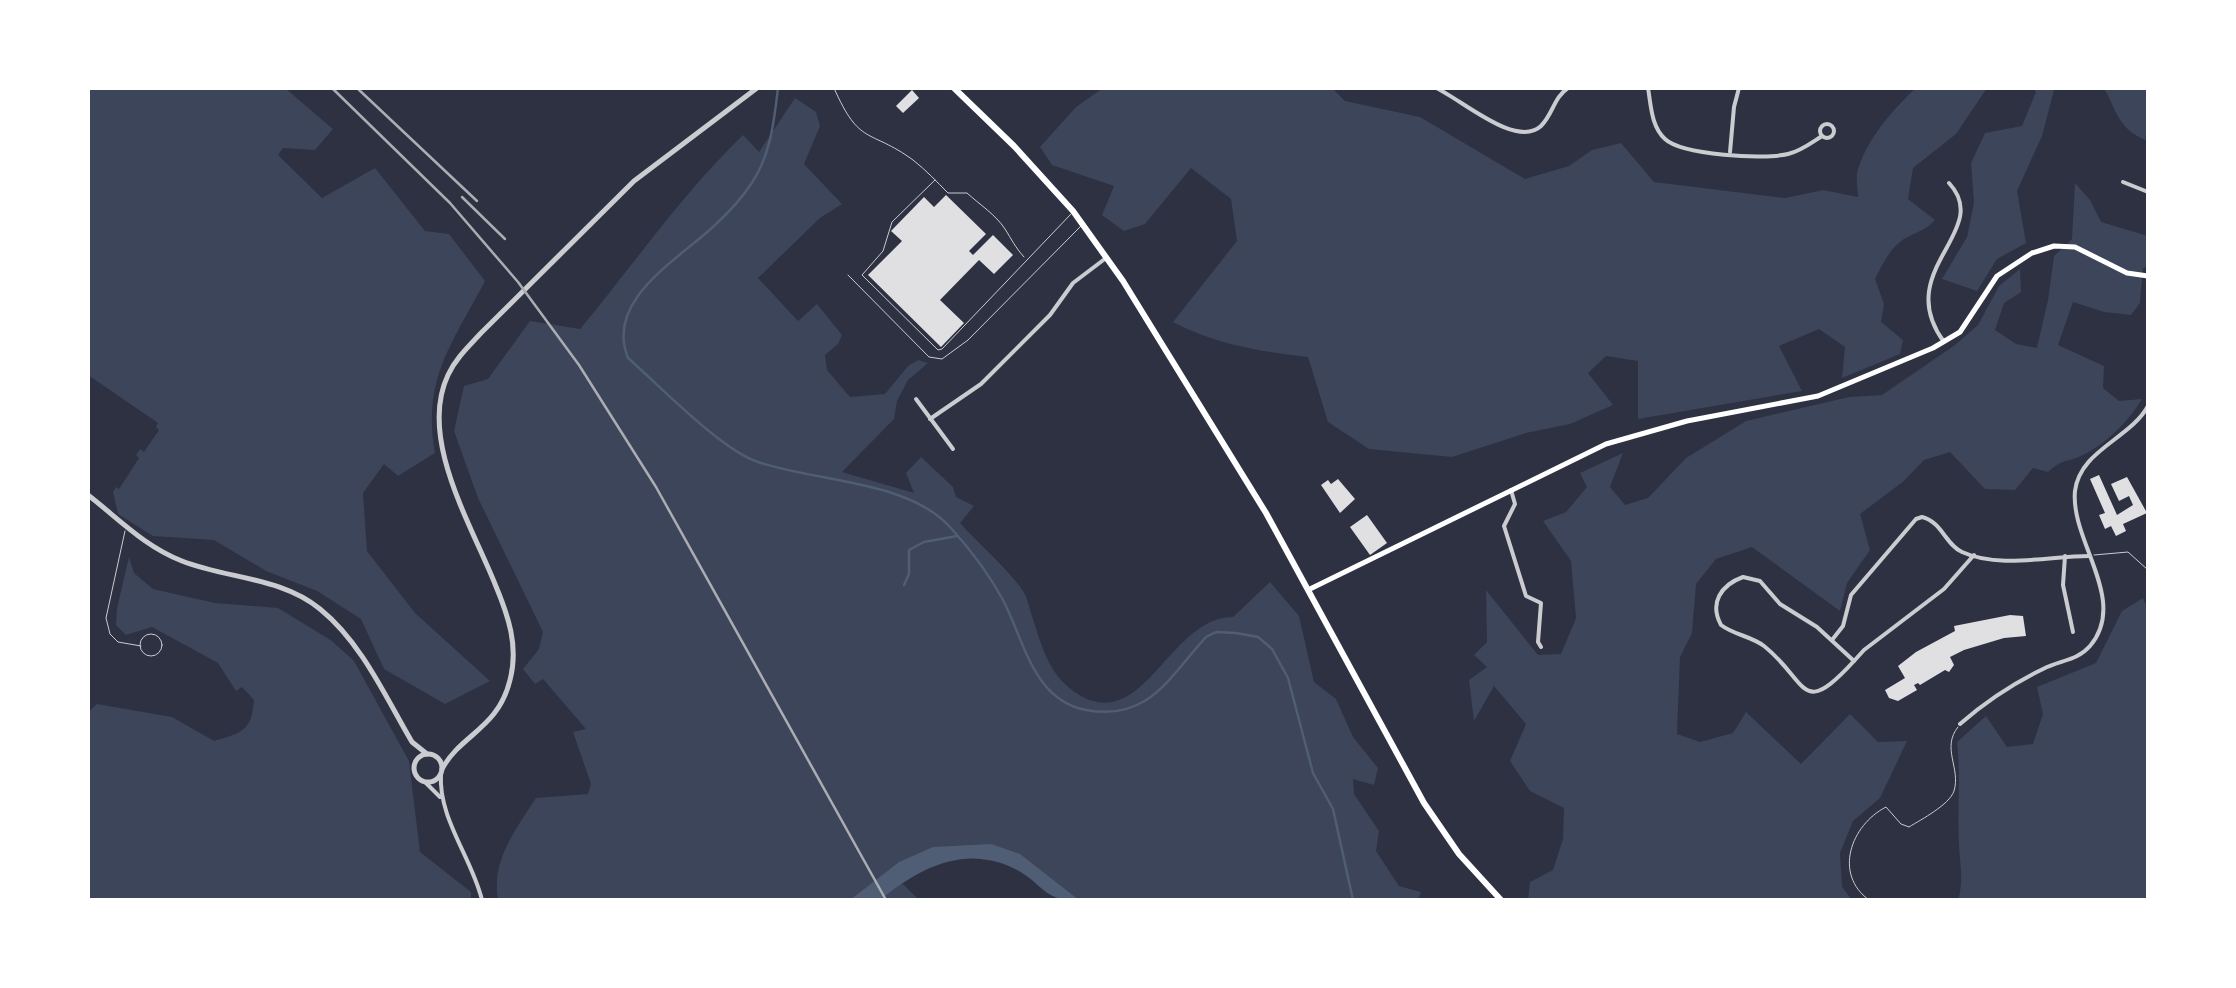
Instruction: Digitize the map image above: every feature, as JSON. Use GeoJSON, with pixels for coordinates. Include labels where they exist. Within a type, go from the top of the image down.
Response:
{"type":"FeatureCollection","features":[{"type":"Feature","properties":{"kind":"main road"},"geometry":{"type":"LineString","coordinates":[[954,88],[1035,168],[1073,211],[1106,258],[1212,423],[1310,589],[1424,803],[1459,854],[1501,900]]}},
{"type":"Feature","properties":{"kind":"main road"},"geometry":{"type":"LineString","coordinates":[[1310,589],[1594,448],[1688,420],[1818,396],[1944,342],[1964,328],[1992,282],[2006,268],[2047,248],[2082,249],[2128,273],[2148,276]]}},
{"type":"Feature","properties":{"kind":"street"},"geometry":{"type":"LineString","coordinates":[[425,782],[434,781],[455,751],[474,737],[496,711],[510,682],[514,658],[507,613],[449,470],[438,432],[444,383],[459,357],[481,333],[634,180],[757,88]]}},
{"type":"Feature","properties":{"kind":"street"},"geometry":{"type":"LineString","coordinates":[[1436,88],[1510,132],[1524,134],[1541,126],[1557,98],[1568,88]]}},
{"type":"Feature","properties":{"kind":"street"},"geometry":{"type":"LineString","coordinates":[[1648,88],[1654,122],[1667,140],[1682,148],[1782,155],[1804,148],[1822,136]]}},
{"type":"Feature","properties":{"kind":"street"},"geometry":{"type":"LineString","coordinates":[[1730,153],[1740,88]]}},
{"type":"Feature","properties":{"kind":"street"},"geometry":{"type":"LineString","coordinates":[[2122,182],[2148,192]]}},
{"type":"Feature","properties":{"kind":"street"},"geometry":{"type":"LineString","coordinates":[[1944,342],[1932,324],[1928,295],[1932,275],[1962,218],[1961,199],[1949,183]]}},
{"type":"Feature","properties":{"kind":"street"},"geometry":{"type":"LineString","coordinates":[[930,418],[981,384],[1050,315],[1073,283],[1106,258]]}},
{"type":"Feature","properties":{"kind":"street"},"geometry":{"type":"LineString","coordinates":[[916,399],[953,449]]}},
{"type":"Feature","properties":{"kind":"street"},"geometry":{"type":"LineString","coordinates":[[1960,724],[2044,668],[2076,658],[2089,647],[2100,629],[2103,604],[2075,500],[2078,480],[2090,460],[2136,423],[2148,406]]}},
{"type":"Feature","properties":{"kind":"street"},"geometry":{"type":"LineString","coordinates":[[1511,490],[1515,504],[1506,520],[1505,532],[1526,596],[1541,604],[1540,647]]}},
{"type":"Feature","properties":{"kind":"street"},"geometry":{"type":"LineString","coordinates":[[88,495],[125,528],[185,562],[279,586],[302,596],[322,611],[353,645],[412,742],[436,756],[455,751]]}},
{"type":"Feature","properties":{"kind":"street"},"geometry":{"type":"LineString","coordinates":[[1832,640],[1843,626],[1851,595],[1916,519],[1927,517],[1955,547],[1974,555],[2008,559],[2091,556]]}},
{"type":"Feature","properties":{"kind":"street"},"geometry":{"type":"LineString","coordinates":[[1854,661],[1808,621],[1780,604],[1755,578],[1734,580],[1718,596],[1716,612],[1721,625],[1760,642],[1809,691],[1821,692],[1831,686],[1854,661],[1864,650],[1944,589],[1974,555]]}},
{"type":"Feature","properties":{"kind":"street"},"geometry":{"type":"LineString","coordinates":[[2064,556],[2063,585],[2073,632]]}},
{"type":"Feature","properties":{"kind":"street"},"geometry":{"type":"LineString","coordinates":[[412,742],[414,772],[443,801],[482,900]]}},
{"type":"Feature","properties":{"kind":"street"},"geometry":{"type":"LineString","coordinates":[[415,762],[427,754]]}},
{"type":"Feature","properties":{"kind":"street"},"geometry":{"type":"LineString","coordinates":[[436,756],[442,771],[443,801]]}},
{"type":"Feature","properties":{"kind":"lane"},"geometry":{"type":"LineString","coordinates":[[834,88],[846,116],[865,136],[914,161],[948,194],[966,193],[996,220],[1007,232],[1010,243],[1027,259]]}},
{"type":"Feature","properties":{"kind":"lane"},"geometry":{"type":"LineString","coordinates":[[935,180],[892,222],[883,251],[862,276],[933,346],[942,349],[1073,211]]}},
{"type":"Feature","properties":{"kind":"lane"},"geometry":{"type":"LineString","coordinates":[[848,275],[929,357],[942,359],[968,340],[1083,224]]}},
{"type":"Feature","properties":{"kind":"lane"},"geometry":{"type":"LineString","coordinates":[[125,528],[108,627],[118,642],[141,646],[146,654],[153,656],[162,644],[151,634],[142,639],[141,646]]}},
{"type":"Feature","properties":{"kind":"lane"},"geometry":{"type":"LineString","coordinates":[[2091,556],[2128,552],[2148,570]]}},
{"type":"Feature","properties":{"kind":"lane"},"geometry":{"type":"LineString","coordinates":[[1869,900],[1856,888],[1851,875],[1849,856],[1854,838],[1866,821],[1886,807],[1901,824],[1910,827],[1950,798],[1954,786],[1950,742],[1960,724]]}},
{"type":"Feature","properties":{"kind":"shaded area"},"geometry":{"type":"Polygon","coordinates":[[[88,88],[285,88],[333,129],[315,150],[283,148],[278,155],[322,198],[375,168],[425,231],[449,234],[485,281],[451,344],[436,383],[432,427],[435,453],[398,476],[384,464],[363,493],[367,551],[415,613],[490,681],[445,704],[384,669],[361,619],[317,591],[266,571],[214,540],[153,536],[118,514],[113,492],[139,458],[136,455],[140,449],[144,452],[159,430],[158,423],[88,375],[88,88]]]}},
{"type":"Feature","properties":{"kind":"shaded area"},"geometry":{"type":"Polygon","coordinates":[[[1103,88],[1332,88],[1345,101],[1420,117],[1525,179],[1569,166],[1592,150],[1621,143],[1654,182],[1785,198],[1823,190],[1858,197],[1857,173],[1866,149],[1889,116],[1916,88],[1987,88],[1956,134],[1913,168],[1908,199],[1935,220],[1896,246],[1875,279],[1884,304],[1881,322],[1903,340],[1900,354],[1842,378],[1845,347],[1819,329],[1779,346],[1802,391],[1638,419],[1638,361],[1606,356],[1588,373],[1613,405],[1570,424],[1526,433],[1452,457],[1369,449],[1328,422],[1308,357],[1239,346],[1173,322],[1237,241],[1231,199],[1191,168],[1145,224],[1124,231],[1102,215],[1114,186],[1052,165],[1040,147],[1076,107],[1103,88]]]}},
{"type":"Feature","properties":{"kind":"shaded area"},"geometry":{"type":"Polygon","coordinates":[[[2033,88],[2061,88],[2054,90],[2042,136],[2017,191],[2026,243],[1997,259],[1977,291],[1942,279],[1967,237],[1974,203],[1971,163],[1985,133],[2022,126],[2036,92],[2033,88]]]}},
{"type":"Feature","properties":{"kind":"shaded area"},"geometry":{"type":"Polygon","coordinates":[[[2104,88],[2148,88],[2148,141],[2124,125],[2104,88]]]}},
{"type":"Feature","properties":{"kind":"shaded area"},"geometry":{"type":"Polygon","coordinates":[[[795,98],[816,112],[820,126],[804,164],[842,204],[820,218],[758,278],[798,321],[817,304],[842,335],[825,355],[827,370],[850,397],[885,394],[908,366],[918,360],[928,363],[908,380],[897,401],[894,419],[842,472],[914,493],[906,473],[921,457],[953,487],[956,497],[974,506],[960,523],[1023,591],[1043,649],[1061,680],[1081,696],[1103,703],[1123,698],[1141,686],[1192,634],[1211,622],[1233,617],[1270,582],[1299,616],[1314,682],[1336,699],[1353,737],[1378,768],[1374,785],[1353,779],[1354,794],[1379,831],[1376,851],[1399,886],[1421,892],[1418,900],[1063,900],[1022,866],[949,854],[895,876],[919,900],[498,900],[501,859],[536,798],[588,794],[591,784],[573,732],[586,729],[543,679],[535,684],[523,669],[539,649],[543,632],[478,498],[454,431],[464,386],[488,379],[530,321],[580,329],[721,158],[743,135],[759,152],[795,98]]]}},
{"type":"Feature","properties":{"kind":"shaded area"},"geometry":{"type":"Polygon","coordinates":[[[2075,183],[2090,200],[2101,222],[2148,236],[2148,267],[2143,268],[2140,303],[2131,315],[2073,302],[2058,345],[2104,366],[2103,388],[2119,401],[2142,399],[2124,423],[2083,455],[2048,472],[2033,468],[2015,490],[1985,489],[1950,452],[1924,460],[1904,481],[1860,514],[1870,550],[1847,583],[1840,611],[1752,547],[1716,559],[1696,584],[1692,633],[1680,657],[1677,734],[1700,742],[1733,733],[1746,712],[1801,764],[1850,714],[1878,742],[1907,741],[1880,798],[1853,821],[1840,853],[1842,887],[1852,900],[1528,900],[1530,882],[1553,870],[1563,839],[1564,808],[1530,791],[1510,761],[1526,724],[1494,686],[1474,721],[1469,680],[1487,667],[1474,655],[1487,642],[1486,590],[1538,655],[1561,654],[1576,618],[1571,561],[1543,521],[1566,512],[1587,487],[1580,473],[1623,453],[1610,487],[1625,505],[1648,498],[1686,458],[1746,421],[1849,397],[1882,395],[1978,325],[1999,286],[2020,269],[2021,292],[2004,303],[1995,330],[2016,344],[2037,348],[2054,256],[2072,239],[2075,183]]]}},
{"type":"Feature","properties":{"kind":"shaded area"},"geometry":{"type":"Polygon","coordinates":[[[129,557],[134,573],[153,589],[215,603],[278,608],[332,641],[354,661],[409,761],[420,852],[471,892],[471,900],[88,900],[88,712],[97,704],[172,717],[214,741],[243,729],[253,710],[254,700],[242,687],[236,691],[218,663],[152,627],[126,635],[116,625],[129,557]]]}},
{"type":"Feature","properties":{"kind":"shaded area"},"geometry":{"type":"Polygon","coordinates":[[[2143,598],[2148,610],[2148,900],[1958,900],[1961,879],[1957,742],[1986,716],[2007,747],[2033,744],[2043,714],[2037,687],[2096,663],[2122,611],[2143,598]]]}},
{"type":"Feature","properties":{"kind":"shaded area"},"geometry":{"type":"Polygon","coordinates":[[[991,844],[1020,854],[1079,900],[1051,895],[1017,870],[998,862],[962,859],[927,869],[880,900],[850,900],[899,862],[933,847],[991,844]]]}},
{"type":"Feature","properties":{"kind":"building"},"geometry":{"type":"Polygon","coordinates":[[[912,90],[919,98],[903,113],[896,106],[912,90]]]}},
{"type":"Feature","properties":{"kind":"building"},"geometry":{"type":"Polygon","coordinates":[[[946,195],[986,234],[969,251],[973,255],[993,235],[1013,255],[994,274],[979,260],[940,300],[964,323],[941,347],[868,275],[902,241],[891,231],[924,197],[934,207],[946,195]]]}},
{"type":"Feature","properties":{"kind":"building"},"geometry":{"type":"Polygon","coordinates":[[[2099,475],[2117,515],[2133,505],[2129,496],[2119,501],[2111,484],[2127,477],[2147,513],[2123,524],[2126,531],[2116,536],[2111,526],[2105,529],[2099,515],[2105,513],[2090,479],[2099,475]]]}},
{"type":"Feature","properties":{"kind":"building"},"geometry":{"type":"Polygon","coordinates":[[[1338,479],[1355,499],[1340,513],[1321,485],[1338,479]]]}},
{"type":"Feature","properties":{"kind":"building"},"geometry":{"type":"Polygon","coordinates":[[[1367,515],[1387,543],[1370,555],[1350,527],[1367,515]]]}},
{"type":"Feature","properties":{"kind":"building"},"geometry":{"type":"Polygon","coordinates":[[[2023,616],[2026,636],[1964,650],[1950,657],[1954,665],[1949,672],[1945,670],[1914,685],[1917,690],[1898,701],[1889,698],[1885,690],[1905,678],[1898,666],[1916,652],[1955,631],[1954,626],[2023,616]]]}},
{"type":"Feature","properties":{"kind":"waterway"},"geometry":{"type":"LineString","coordinates":[[778,88],[770,138],[758,173],[725,216],[666,266],[636,299],[623,337],[628,358],[709,431],[743,455],[781,469],[886,491],[932,512],[950,527],[985,571],[1042,681],[1068,704],[1108,712],[1126,709],[1156,693],[1206,637],[1216,632],[1258,637],[1272,649],[1288,678],[1313,773],[1333,809],[1353,900]]}},
{"type":"Feature","properties":{"kind":"waterway"},"geometry":{"type":"LineString","coordinates":[[904,585],[909,574],[909,550],[924,542],[957,536]]}},
{"type":"Feature","properties":{"kind":"railway"},"geometry":{"type":"LineString","coordinates":[[332,88],[450,203],[518,282],[579,365],[656,487],[886,900]]}},
{"type":"Feature","properties":{"kind":"railway"},"geometry":{"type":"LineString","coordinates":[[357,88],[477,201]]}},
{"type":"Feature","properties":{"kind":"railway"},"geometry":{"type":"LineString","coordinates":[[462,197],[505,239]]}}]}
